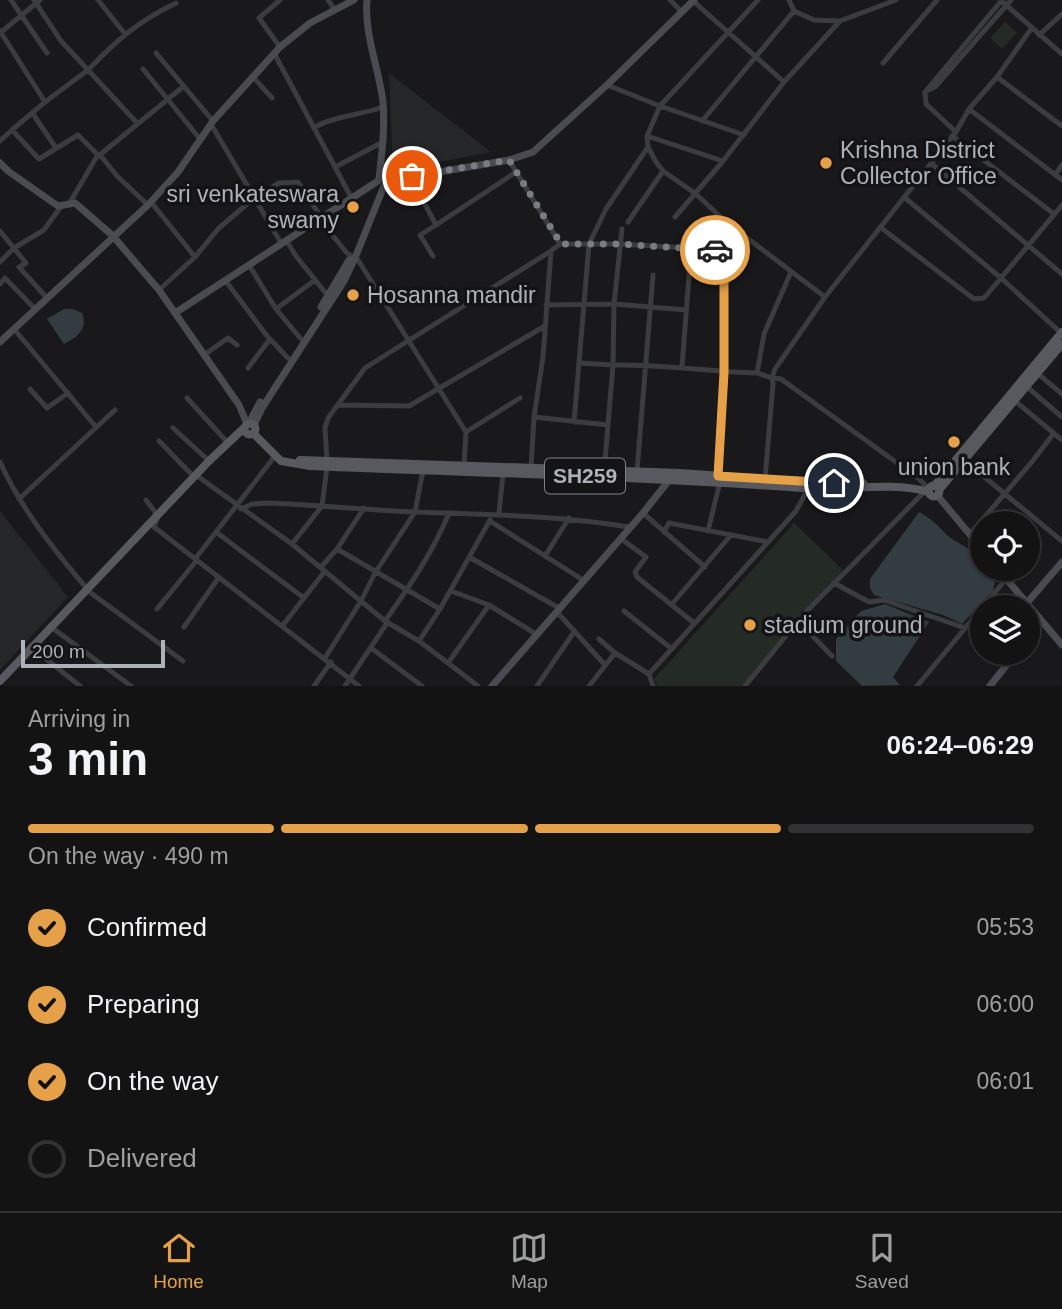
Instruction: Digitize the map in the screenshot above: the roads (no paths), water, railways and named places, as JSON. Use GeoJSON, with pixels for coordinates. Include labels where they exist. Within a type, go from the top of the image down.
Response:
{"type":"FeatureCollection","features":[{"type":"Feature","properties":{"kind":"main road"},"geometry":{"type":"LineString","coordinates":[[931,490],[964,460],[1062,332]]}},
{"type":"Feature","properties":{"kind":"main road"},"geometry":{"type":"LineString","coordinates":[[931,490],[1060,350]]}},
{"type":"Feature","properties":{"kind":"main road"},"geometry":{"type":"LineString","coordinates":[[1,684],[154,527],[227,442],[249,428]]}},
{"type":"Feature","properties":{"kind":"main road"},"geometry":{"type":"LineString","coordinates":[[249,428],[275,456]]}},
{"type":"Feature","properties":{"kind":"main road"},"geometry":{"type":"LineString","coordinates":[[1,684],[158,516],[249,428]]}},
{"type":"Feature","properties":{"kind":"main road","name":"SH259"},"geometry":{"type":"LineString","coordinates":[[249,428],[279,455],[327,464],[464,465],[719,479],[808,489],[931,490]]}},
{"type":"Feature","properties":{"kind":"main road","name":"SH259"},"geometry":{"type":"LineString","coordinates":[[275,456],[281,461],[423,470],[503,474],[637,471],[670,476]]}},
{"type":"Feature","properties":{"kind":"main road","name":"SH259"},"geometry":{"type":"LineString","coordinates":[[719,479],[911,484],[931,490]]}},
{"type":"Feature","properties":{"kind":"street"},"geometry":{"type":"LineString","coordinates":[[11,0],[47,53]]}},
{"type":"Feature","properties":{"kind":"street"},"geometry":{"type":"LineString","coordinates":[[99,0],[125,34]]}},
{"type":"Feature","properties":{"kind":"street"},"geometry":{"type":"LineString","coordinates":[[280,0],[259,18],[352,197]]}},
{"type":"Feature","properties":{"kind":"street"},"geometry":{"type":"LineString","coordinates":[[328,0],[334,9]]}},
{"type":"Feature","properties":{"kind":"street"},"geometry":{"type":"LineString","coordinates":[[0,342],[149,204],[178,172],[212,122],[277,50],[310,23],[354,0]]}},
{"type":"Feature","properties":{"kind":"street"},"geometry":{"type":"LineString","coordinates":[[249,428],[332,300],[353,257],[382,182],[383,107],[377,66],[368,32],[367,0]]}},
{"type":"Feature","properties":{"kind":"street"},"geometry":{"type":"LineString","coordinates":[[670,0],[681,11]]}},
{"type":"Feature","properties":{"kind":"street"},"geometry":{"type":"LineString","coordinates":[[175,313],[352,197],[382,182],[509,160],[533,152],[607,85],[693,0],[784,82]]}},
{"type":"Feature","properties":{"kind":"street"},"geometry":{"type":"LineString","coordinates":[[758,0],[660,106],[647,136],[648,147],[663,171],[696,194],[726,222],[825,297]]}},
{"type":"Feature","properties":{"kind":"street"},"geometry":{"type":"LineString","coordinates":[[790,0],[794,11],[814,20],[840,21],[896,0]]}},
{"type":"Feature","properties":{"kind":"street"},"geometry":{"type":"LineString","coordinates":[[883,62],[937,0]]}},
{"type":"Feature","properties":{"kind":"street"},"geometry":{"type":"LineString","coordinates":[[1011,0],[1003,2],[935,87],[925,92],[926,104],[954,134],[1054,214]]}},
{"type":"Feature","properties":{"kind":"street"},"geometry":{"type":"LineString","coordinates":[[45,102],[0,32],[37,1],[61,41],[136,123]]}},
{"type":"Feature","properties":{"kind":"street"},"geometry":{"type":"LineString","coordinates":[[0,141],[88,70],[125,34],[147,17],[176,2]]}},
{"type":"Feature","properties":{"kind":"street"},"geometry":{"type":"LineString","coordinates":[[1003,2],[1062,54]]}},
{"type":"Feature","properties":{"kind":"street"},"geometry":{"type":"LineString","coordinates":[[702,121],[794,11]]}},
{"type":"Feature","properties":{"kind":"street"},"geometry":{"type":"LineString","coordinates":[[1039,35],[1062,14]]}},
{"type":"Feature","properties":{"kind":"street"},"geometry":{"type":"LineString","coordinates":[[675,217],[744,135],[784,82],[840,21]]}},
{"type":"Feature","properties":{"kind":"street"},"geometry":{"type":"LineString","coordinates":[[765,479],[772,378],[775,369],[825,297],[932,164],[969,108],[997,77],[1031,29]]}},
{"type":"Feature","properties":{"kind":"street"},"geometry":{"type":"LineString","coordinates":[[156,53],[212,122],[254,198],[284,242],[328,296]]}},
{"type":"Feature","properties":{"kind":"street"},"geometry":{"type":"LineString","coordinates":[[143,69],[200,139]]}},
{"type":"Feature","properties":{"kind":"street"},"geometry":{"type":"LineString","coordinates":[[253,77],[272,98]]}},
{"type":"Feature","properties":{"kind":"street"},"geometry":{"type":"LineString","coordinates":[[997,77],[1062,126]]}},
{"type":"Feature","properties":{"kind":"street"},"geometry":{"type":"LineString","coordinates":[[607,85],[744,135]]}},
{"type":"Feature","properties":{"kind":"street"},"geometry":{"type":"LineString","coordinates":[[0,262],[14,248],[44,230],[66,204],[99,156],[184,86]]}},
{"type":"Feature","properties":{"kind":"street"},"geometry":{"type":"LineString","coordinates":[[315,127],[331,120],[383,107]]}},
{"type":"Feature","properties":{"kind":"street"},"geometry":{"type":"LineString","coordinates":[[969,108],[1062,180]]}},
{"type":"Feature","properties":{"kind":"street"},"geometry":{"type":"LineString","coordinates":[[33,114],[56,148]]}},
{"type":"Feature","properties":{"kind":"street"},"geometry":{"type":"LineString","coordinates":[[12,130],[38,159],[78,135],[118,177],[149,204],[195,257]]}},
{"type":"Feature","properties":{"kind":"street"},"geometry":{"type":"LineString","coordinates":[[647,136],[723,161]]}},
{"type":"Feature","properties":{"kind":"street"},"geometry":{"type":"LineString","coordinates":[[335,167],[383,142]]}},
{"type":"Feature","properties":{"kind":"street"},"geometry":{"type":"LineString","coordinates":[[574,422],[589,244],[606,209],[648,147]]}},
{"type":"Feature","properties":{"kind":"street"},"geometry":{"type":"LineString","coordinates":[[509,160],[561,244]]}},
{"type":"Feature","properties":{"kind":"street"},"geometry":{"type":"LineString","coordinates":[[0,163],[58,206],[75,203],[114,237],[159,290],[239,405],[249,428]]}},
{"type":"Feature","properties":{"kind":"street"},"geometry":{"type":"LineString","coordinates":[[932,164],[1062,274]]}},
{"type":"Feature","properties":{"kind":"street"},"geometry":{"type":"LineString","coordinates":[[1055,175],[1062,165]]}},
{"type":"Feature","properties":{"kind":"street"},"geometry":{"type":"LineString","coordinates":[[628,222],[663,171]]}},
{"type":"Feature","properties":{"kind":"street"},"geometry":{"type":"LineString","coordinates":[[433,256],[420,235],[516,172]]}},
{"type":"Feature","properties":{"kind":"street"},"geometry":{"type":"LineString","coordinates":[[412,176],[416,195],[420,195],[436,225]]}},
{"type":"Feature","properties":{"kind":"street"},"geometry":{"type":"LineString","coordinates":[[159,290],[195,257],[218,229],[254,198],[279,183],[298,181],[321,217]]}},
{"type":"Feature","properties":{"kind":"street"},"geometry":{"type":"LineString","coordinates":[[904,197],[1062,332]]}},
{"type":"Feature","properties":{"kind":"street"},"geometry":{"type":"LineString","coordinates":[[880,227],[974,299],[984,298],[1062,205]]}},
{"type":"Feature","properties":{"kind":"street"},"geometry":{"type":"LineString","coordinates":[[708,531],[719,479],[724,373],[726,222]]}},
{"type":"Feature","properties":{"kind":"street"},"geometry":{"type":"LineString","coordinates":[[325,226],[353,257],[466,432],[464,465]]}},
{"type":"Feature","properties":{"kind":"street"},"geometry":{"type":"LineString","coordinates":[[603,473],[613,365],[614,304],[622,229]]}},
{"type":"Feature","properties":{"kind":"street"},"geometry":{"type":"LineString","coordinates":[[0,231],[26,263],[19,267],[22,272],[47,298]]}},
{"type":"Feature","properties":{"kind":"street"},"geometry":{"type":"LineString","coordinates":[[292,544],[323,506],[327,464],[325,428],[328,418],[365,368],[561,244],[619,244],[724,250]]}},
{"type":"Feature","properties":{"kind":"street"},"geometry":{"type":"LineString","coordinates":[[682,367],[691,250]]}},
{"type":"Feature","properties":{"kind":"street"},"geometry":{"type":"LineString","coordinates":[[531,468],[551,251]]}},
{"type":"Feature","properties":{"kind":"street"},"geometry":{"type":"LineString","coordinates":[[249,428],[257,406],[353,257]]}},
{"type":"Feature","properties":{"kind":"street"},"geometry":{"type":"LineString","coordinates":[[249,265],[276,309],[302,339]]}},
{"type":"Feature","properties":{"kind":"street"},"geometry":{"type":"LineString","coordinates":[[757,373],[764,334],[791,272]]}},
{"type":"Feature","properties":{"kind":"street"},"geometry":{"type":"LineString","coordinates":[[637,471],[653,275]]}},
{"type":"Feature","properties":{"kind":"street"},"geometry":{"type":"LineString","coordinates":[[0,284],[5,278],[35,309]]}},
{"type":"Feature","properties":{"kind":"street"},"geometry":{"type":"LineString","coordinates":[[225,280],[288,358]]}},
{"type":"Feature","properties":{"kind":"street"},"geometry":{"type":"LineString","coordinates":[[276,309],[315,280]]}},
{"type":"Feature","properties":{"kind":"street"},"geometry":{"type":"LineString","coordinates":[[546,305],[614,304],[686,310]]}},
{"type":"Feature","properties":{"kind":"street"},"geometry":{"type":"LineString","coordinates":[[338,405],[409,407],[545,326]]}},
{"type":"Feature","properties":{"kind":"street"},"geometry":{"type":"LineString","coordinates":[[14,329],[96,427]]}},
{"type":"Feature","properties":{"kind":"street"},"geometry":{"type":"LineString","coordinates":[[204,355],[228,338],[237,345]]}},
{"type":"Feature","properties":{"kind":"street"},"geometry":{"type":"LineString","coordinates":[[248,368],[270,339]]}},
{"type":"Feature","properties":{"kind":"street"},"geometry":{"type":"LineString","coordinates":[[579,363],[682,367],[724,373],[757,373],[781,379],[922,481],[970,534]]}},
{"type":"Feature","properties":{"kind":"street"},"geometry":{"type":"LineString","coordinates":[[1037,373],[1062,394]]}},
{"type":"Feature","properties":{"kind":"street"},"geometry":{"type":"LineString","coordinates":[[1026,386],[1062,417]]}},
{"type":"Feature","properties":{"kind":"street"},"geometry":{"type":"LineString","coordinates":[[30,389],[47,408],[68,393]]}},
{"type":"Feature","properties":{"kind":"street"},"geometry":{"type":"LineString","coordinates":[[187,398],[227,442]]}},
{"type":"Feature","properties":{"kind":"street"},"geometry":{"type":"LineString","coordinates":[[466,432],[520,398]]}},
{"type":"Feature","properties":{"kind":"street"},"geometry":{"type":"LineString","coordinates":[[1014,400],[1062,440]]}},
{"type":"Feature","properties":{"kind":"street"},"geometry":{"type":"LineString","coordinates":[[19,499],[115,410]]}},
{"type":"Feature","properties":{"kind":"street"},"geometry":{"type":"LineString","coordinates":[[534,417],[607,425]]}},
{"type":"Feature","properties":{"kind":"street"},"geometry":{"type":"LineString","coordinates":[[173,428],[209,461]]}},
{"type":"Feature","properties":{"kind":"street"},"geometry":{"type":"LineString","coordinates":[[989,511],[1054,433]]}},
{"type":"Feature","properties":{"kind":"street"},"geometry":{"type":"LineString","coordinates":[[159,441],[197,477],[292,544],[386,622],[419,641],[478,686]]}},
{"type":"Feature","properties":{"kind":"street"},"geometry":{"type":"LineString","coordinates":[[157,609],[275,456]]}},
{"type":"Feature","properties":{"kind":"street"},"geometry":{"type":"LineString","coordinates":[[964,460],[1062,541]]}},
{"type":"Feature","properties":{"kind":"street"},"geometry":{"type":"LineString","coordinates":[[0,462],[19,499],[50,546],[89,591],[183,661]]}},
{"type":"Feature","properties":{"kind":"street"},"geometry":{"type":"LineString","coordinates":[[314,686],[375,573],[415,512],[423,470]]}},
{"type":"Feature","properties":{"kind":"street"},"geometry":{"type":"LineString","coordinates":[[419,641],[495,513],[503,474]]}},
{"type":"Feature","properties":{"kind":"street"},"geometry":{"type":"LineString","coordinates":[[492,686],[643,513],[670,476]]}},
{"type":"Feature","properties":{"kind":"street"},"geometry":{"type":"LineString","coordinates":[[649,674],[796,511],[808,489]]}},
{"type":"Feature","properties":{"kind":"street"},"geometry":{"type":"LineString","coordinates":[[745,686],[798,621],[834,583],[931,490]]}},
{"type":"Feature","properties":{"kind":"street"},"geometry":{"type":"LineString","coordinates":[[146,500],[158,516],[154,527],[359,686]]}},
{"type":"Feature","properties":{"kind":"street"},"geometry":{"type":"LineString","coordinates":[[241,509],[262,503],[415,512],[495,513],[569,518],[629,527]]}},
{"type":"Feature","properties":{"kind":"street"},"geometry":{"type":"LineString","coordinates":[[283,625],[364,508]]}},
{"type":"Feature","properties":{"kind":"street"},"geometry":{"type":"LineString","coordinates":[[345,686],[407,591],[449,513]]}},
{"type":"Feature","properties":{"kind":"street"},"geometry":{"type":"LineString","coordinates":[[643,513],[705,567]]}},
{"type":"Feature","properties":{"kind":"street"},"geometry":{"type":"LineString","coordinates":[[545,556],[569,518]]}},
{"type":"Feature","properties":{"kind":"street"},"geometry":{"type":"LineString","coordinates":[[490,521],[583,580]]}},
{"type":"Feature","properties":{"kind":"street"},"geometry":{"type":"LineString","coordinates":[[664,532],[669,523],[768,542]]}},
{"type":"Feature","properties":{"kind":"street"},"geometry":{"type":"LineString","coordinates":[[216,532],[304,598]]}},
{"type":"Feature","properties":{"kind":"street"},"geometry":{"type":"LineString","coordinates":[[672,604],[731,535]]}},
{"type":"Feature","properties":{"kind":"street"},"geometry":{"type":"LineString","coordinates":[[620,538],[646,557],[635,572],[637,576],[694,623]]}},
{"type":"Feature","properties":{"kind":"street"},"geometry":{"type":"LineString","coordinates":[[337,549],[440,609]]}},
{"type":"Feature","properties":{"kind":"street"},"geometry":{"type":"LineString","coordinates":[[470,557],[558,610],[605,665]]}},
{"type":"Feature","properties":{"kind":"street"},"geometry":{"type":"LineString","coordinates":[[1034,595],[1062,562]]}},
{"type":"Feature","properties":{"kind":"street"},"geometry":{"type":"LineString","coordinates":[[184,627],[219,577]]}},
{"type":"Feature","properties":{"kind":"street"},"geometry":{"type":"LineString","coordinates":[[917,686],[1004,581]]}},
{"type":"Feature","properties":{"kind":"street"},"geometry":{"type":"LineString","coordinates":[[1008,581],[1019,595]]}},
{"type":"Feature","properties":{"kind":"street"},"geometry":{"type":"LineString","coordinates":[[834,583],[869,602],[884,600],[965,628]]}},
{"type":"Feature","properties":{"kind":"street"},"geometry":{"type":"LineString","coordinates":[[451,591],[489,605],[537,634]]}},
{"type":"Feature","properties":{"kind":"street"},"geometry":{"type":"LineString","coordinates":[[448,663],[489,605]]}},
{"type":"Feature","properties":{"kind":"street"},"geometry":{"type":"LineString","coordinates":[[624,611],[671,649]]}},
{"type":"Feature","properties":{"kind":"street"},"geometry":{"type":"LineString","coordinates":[[798,621],[832,656]]}},
{"type":"Feature","properties":{"kind":"street"},"geometry":{"type":"LineString","coordinates":[[1041,622],[1062,645]]}},
{"type":"Feature","properties":{"kind":"street"},"geometry":{"type":"LineString","coordinates":[[55,629],[131,686]]}},
{"type":"Feature","properties":{"kind":"street"},"geometry":{"type":"LineString","coordinates":[[537,686],[575,632]]}},
{"type":"Feature","properties":{"kind":"street"},"geometry":{"type":"LineString","coordinates":[[598,639],[649,674],[653,686]]}},
{"type":"Feature","properties":{"kind":"street"},"geometry":{"type":"LineString","coordinates":[[371,648],[422,686]]}},
{"type":"Feature","properties":{"kind":"street"},"geometry":{"type":"LineString","coordinates":[[35,650],[80,686]]}},
{"type":"Feature","properties":{"kind":"street"},"geometry":{"type":"LineString","coordinates":[[589,686],[615,653]]}},
{"type":"Feature","properties":{"kind":"street"},"geometry":{"type":"LineString","coordinates":[[989,686],[1006,665]]}},
{"type":"Feature","properties":{"kind":"place","name":"Krishna District Collector Office"},"geometry":{"type":"Point","coordinates":[826,163]}},
{"type":"Feature","properties":{"kind":"place","name":"sri venkateswara swamy"},"geometry":{"type":"Point","coordinates":[353,207]}},
{"type":"Feature","properties":{"kind":"place","name":"Hosanna mandir"},"geometry":{"type":"Point","coordinates":[353,295]}},
{"type":"Feature","properties":{"kind":"place","name":"union bank"},"geometry":{"type":"Point","coordinates":[954,442]}},
{"type":"Feature","properties":{"kind":"place","name":"stadium ground"},"geometry":{"type":"Point","coordinates":[750,625]}}]}
